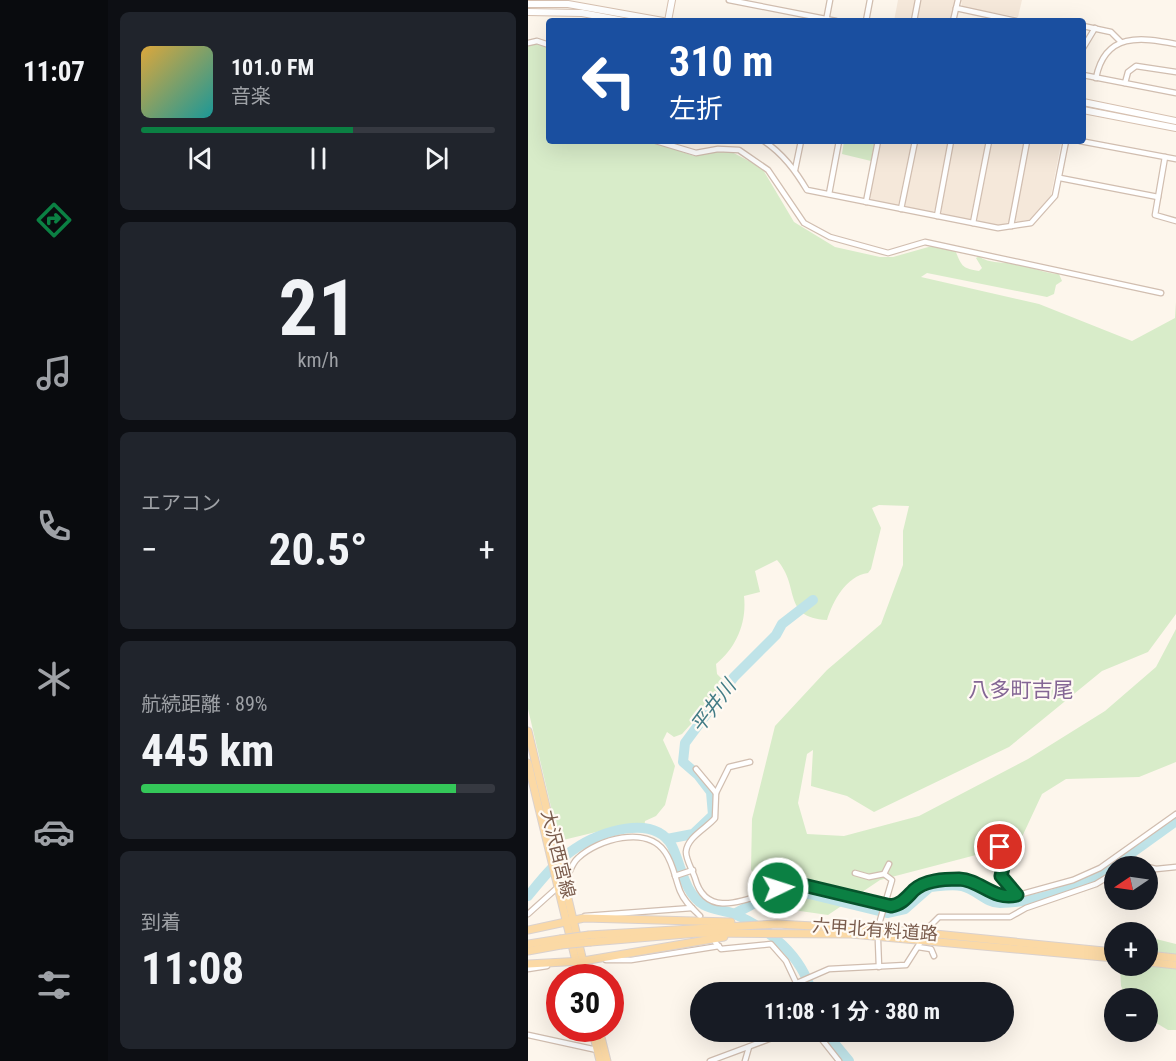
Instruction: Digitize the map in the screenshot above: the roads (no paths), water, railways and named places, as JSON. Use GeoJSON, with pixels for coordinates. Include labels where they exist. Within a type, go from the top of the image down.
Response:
{"type":"FeatureCollection","features":[{"type":"Feature","properties":{"kind":"main road","name":"大沢西宮線"},"geometry":{"type":"LineString","coordinates":[[528,731],[579,964]]}},
{"type":"Feature","properties":{"kind":"main road","name":"大沢西宮線"},"geometry":{"type":"LineString","coordinates":[[528,763],[555,858]]}},
{"type":"Feature","properties":{"kind":"main road"},"geometry":{"type":"LineString","coordinates":[[528,928],[570,920],[717,920],[749,925]]}},
{"type":"Feature","properties":{"kind":"main road","name":"六甲北有料道路"},"geometry":{"type":"LineString","coordinates":[[528,944],[749,925],[905,930],[1104,951]]}},
{"type":"Feature","properties":{"kind":"main road"},"geometry":{"type":"LineString","coordinates":[[528,964],[596,959],[697,940],[777,932]]}},
{"type":"Feature","properties":{"kind":"main road","name":"六甲北有料道路"},"geometry":{"type":"LineString","coordinates":[[590,939],[698,933],[777,932],[886,936],[1104,957]]}},
{"type":"Feature","properties":{"kind":"main road","name":"六甲北有料道路"},"geometry":{"type":"LineString","coordinates":[[528,951],[560,942]]}},
{"type":"Feature","properties":{"kind":"main road"},"geometry":{"type":"LineString","coordinates":[[1158,956],[1176,958]]}},
{"type":"Feature","properties":{"kind":"main road"},"geometry":{"type":"LineString","coordinates":[[1158,963],[1176,965]]}},
{"type":"Feature","properties":{"kind":"main road"},"geometry":{"type":"LineString","coordinates":[[595,1042],[600,1061]]}},
{"type":"Feature","properties":{"kind":"main road"},"geometry":{"type":"LineString","coordinates":[[602,1042],[607,1061]]}},
{"type":"Feature","properties":{"kind":"street"},"geometry":{"type":"LineString","coordinates":[[669,18],[672,0]]}},
{"type":"Feature","properties":{"kind":"street"},"geometry":{"type":"LineString","coordinates":[[729,0],[816,18]]}},
{"type":"Feature","properties":{"kind":"street"},"geometry":{"type":"LineString","coordinates":[[826,18],[830,0]]}},
{"type":"Feature","properties":{"kind":"street"},"geometry":{"type":"LineString","coordinates":[[867,18],[870,0]]}},
{"type":"Feature","properties":{"kind":"street"},"geometry":{"type":"LineString","coordinates":[[915,18],[918,0]]}},
{"type":"Feature","properties":{"kind":"street"},"geometry":{"type":"LineString","coordinates":[[954,18],[958,0]]}},
{"type":"Feature","properties":{"kind":"street"},"geometry":{"type":"LineString","coordinates":[[528,4],[568,4],[646,18]]}},
{"type":"Feature","properties":{"kind":"street"},"geometry":{"type":"LineString","coordinates":[[956,8],[1002,18]]}},
{"type":"Feature","properties":{"kind":"street"},"geometry":{"type":"LineString","coordinates":[[528,12],[582,13],[608,18]]}},
{"type":"Feature","properties":{"kind":"street"},"geometry":{"type":"LineString","coordinates":[[1086,26],[1111,32],[1121,42]]}},
{"type":"Feature","properties":{"kind":"street"},"geometry":{"type":"LineString","coordinates":[[1086,43],[1095,28]]}},
{"type":"Feature","properties":{"kind":"street"},"geometry":{"type":"LineString","coordinates":[[1096,78],[1101,63],[1121,42],[1136,37],[1176,44]]}},
{"type":"Feature","properties":{"kind":"street"},"geometry":{"type":"LineString","coordinates":[[528,43],[537,41],[546,44]]}},
{"type":"Feature","properties":{"kind":"street"},"geometry":{"type":"LineString","coordinates":[[1125,83],[1128,72],[1136,66],[1176,72]]}},
{"type":"Feature","properties":{"kind":"street"},"geometry":{"type":"LineString","coordinates":[[1086,76],[1176,93]]}},
{"type":"Feature","properties":{"kind":"street"},"geometry":{"type":"LineString","coordinates":[[1086,103],[1176,121]]}},
{"type":"Feature","properties":{"kind":"street"},"geometry":{"type":"LineString","coordinates":[[1086,111],[1176,128]]}},
{"type":"Feature","properties":{"kind":"street"},"geometry":{"type":"LineString","coordinates":[[1086,142],[1176,159]]}},
{"type":"Feature","properties":{"kind":"street"},"geometry":{"type":"LineString","coordinates":[[666,144],[696,153],[718,149],[739,150],[765,167],[804,223],[830,237],[888,253],[925,242],[1161,293]]}},
{"type":"Feature","properties":{"kind":"street"},"geometry":{"type":"LineString","coordinates":[[768,144],[795,170],[807,190],[998,228],[1034,221],[1055,196],[1066,144]]}},
{"type":"Feature","properties":{"kind":"street"},"geometry":{"type":"LineString","coordinates":[[795,170],[800,144]]}},
{"type":"Feature","properties":{"kind":"street"},"geometry":{"type":"LineString","coordinates":[[829,195],[838,144]]}},
{"type":"Feature","properties":{"kind":"street"},"geometry":{"type":"LineString","coordinates":[[866,202],[877,144]]}},
{"type":"Feature","properties":{"kind":"street"},"geometry":{"type":"LineString","coordinates":[[901,209],[914,144]]}},
{"type":"Feature","properties":{"kind":"street"},"geometry":{"type":"LineString","coordinates":[[937,216],[950,144]]}},
{"type":"Feature","properties":{"kind":"street"},"geometry":{"type":"LineString","coordinates":[[973,223],[988,144]]}},
{"type":"Feature","properties":{"kind":"street"},"geometry":{"type":"LineString","coordinates":[[1011,226],[1026,144]]}},
{"type":"Feature","properties":{"kind":"street"},"geometry":{"type":"LineString","coordinates":[[1166,157],[1155,215],[1176,221]]}},
{"type":"Feature","properties":{"kind":"street"},"geometry":{"type":"LineString","coordinates":[[1060,178],[1158,197]]}},
{"type":"Feature","properties":{"kind":"street"},"geometry":{"type":"LineString","coordinates":[[750,762],[732,764],[716,793],[715,818],[688,844],[686,852],[699,889],[719,904],[740,902],[778,888],[799,884],[883,907],[897,905],[921,885],[943,880],[972,882],[1001,897],[1017,895],[1074,880],[1100,868],[1176,814]]}},
{"type":"Feature","properties":{"kind":"street"},"geometry":{"type":"LineString","coordinates":[[696,769],[716,793]]}},
{"type":"Feature","properties":{"kind":"street"},"geometry":{"type":"LineString","coordinates":[[528,790],[533,783]]}},
{"type":"Feature","properties":{"kind":"street"},"geometry":{"type":"LineString","coordinates":[[528,914],[560,884],[576,859],[593,846],[612,840],[635,838],[647,839],[661,846],[681,892],[700,916]]}},
{"type":"Feature","properties":{"kind":"street"},"geometry":{"type":"LineString","coordinates":[[1000,847],[1004,863],[1001,876],[1017,895]]}},
{"type":"Feature","properties":{"kind":"street"},"geometry":{"type":"LineString","coordinates":[[1125,851],[1128,856]]}},
{"type":"Feature","properties":{"kind":"street"},"geometry":{"type":"LineString","coordinates":[[884,874],[889,864]]}},
{"type":"Feature","properties":{"kind":"street"},"geometry":{"type":"LineString","coordinates":[[1158,869],[1176,867]]}},
{"type":"Feature","properties":{"kind":"street"},"geometry":{"type":"LineString","coordinates":[[676,876],[692,870]]}},
{"type":"Feature","properties":{"kind":"street"},"geometry":{"type":"LineString","coordinates":[[855,873],[870,877],[884,874],[892,880],[879,924]]}},
{"type":"Feature","properties":{"kind":"street"},"geometry":{"type":"LineString","coordinates":[[928,928],[939,917],[1011,917],[1026,908],[1096,884],[1104,879]]}},
{"type":"Feature","properties":{"kind":"street"},"geometry":{"type":"LineString","coordinates":[[570,920],[590,914],[692,908]]}},
{"type":"Feature","properties":{"kind":"street"},"geometry":{"type":"LineString","coordinates":[[878,941],[879,967]]}},
{"type":"Feature","properties":{"kind":"street"},"geometry":{"type":"LineString","coordinates":[[596,959],[632,960],[717,944],[721,949],[771,944],[786,961],[799,982],[819,973],[848,966],[906,965],[919,945],[931,949],[934,956]]}},
{"type":"Feature","properties":{"kind":"street"},"geometry":{"type":"LineString","coordinates":[[528,969],[564,962]]}},
{"type":"Feature","properties":{"kind":"street"},"geometry":{"type":"LineString","coordinates":[[528,1035],[597,1050]]}},
{"type":"Feature","properties":{"kind":"street"},"geometry":{"type":"LineString","coordinates":[[710,1061],[762,1042]]}},
{"type":"Feature","properties":{"kind":"street"},"geometry":{"type":"LineString","coordinates":[[824,1042],[839,1061]]}},
{"type":"Feature","properties":{"kind":"street"},"geometry":{"type":"LineString","coordinates":[[745,1061],[749,1047]]}},
{"type":"Feature","properties":{"kind":"waterway","name":"平井川"},"geometry":{"type":"LineString","coordinates":[[667,839],[693,834],[713,815],[711,792],[698,775],[683,762],[685,743],[734,677],[776,635],[782,624],[813,600]]}},
{"type":"Feature","properties":{"kind":"waterway"},"geometry":{"type":"LineString","coordinates":[[734,914],[753,904],[801,892],[887,913],[905,909],[930,887],[958,885],[995,902],[1027,901],[1051,895],[1094,877],[1176,821]]}},
{"type":"Feature","properties":{"kind":"waterway"},"geometry":{"type":"LineString","coordinates":[[528,896],[556,864],[586,842],[598,836],[626,829],[653,830],[664,836],[672,846],[687,886],[697,900],[707,907],[730,913],[760,927],[792,955],[808,982]]}},
{"type":"Feature","properties":{"kind":"waterway"},"geometry":{"type":"LineString","coordinates":[[833,1042],[849,1061]]}},
{"type":"Feature","properties":{"kind":"district","name":"八多町吉尾"},"geometry":{"type":"Point","coordinates":[1021,690]}}]}
